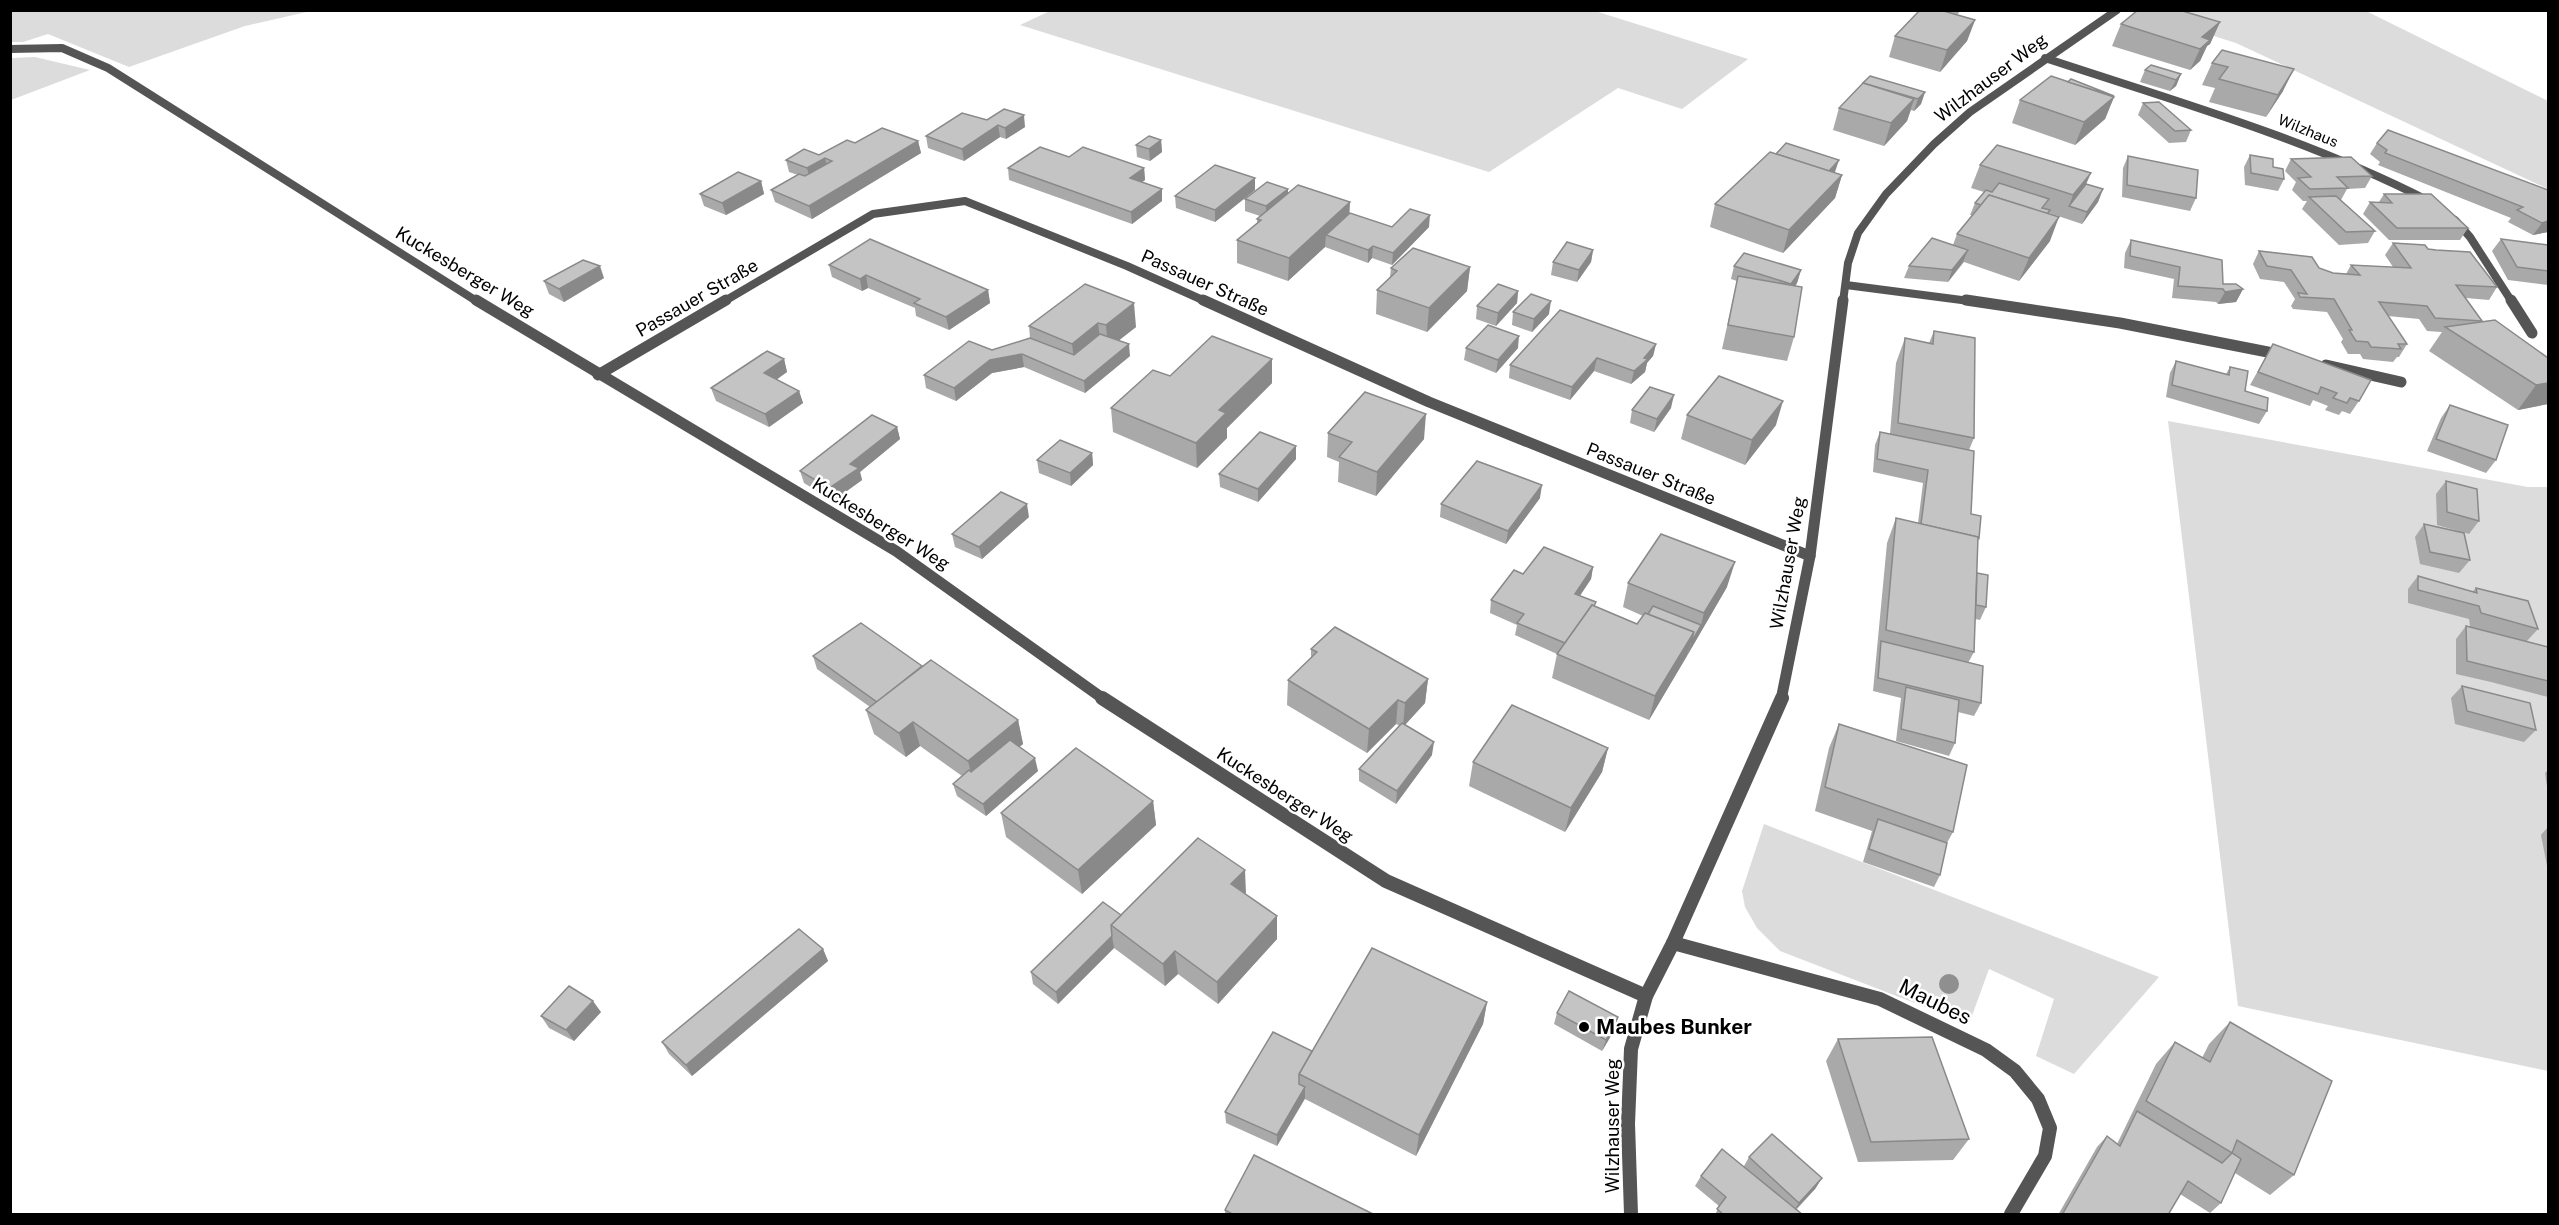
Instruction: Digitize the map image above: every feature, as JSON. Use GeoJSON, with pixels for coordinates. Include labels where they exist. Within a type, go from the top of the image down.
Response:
{"type":"FeatureCollection","features":[{"type":"Feature","properties":{"kind":"street","name":"Wilzhauser Weg"},"geometry":{"type":"LineString","coordinates":[[1631,1215],[1628,1125],[1631,1049],[1646,996],[1673,943],[1782,698],[1810,556],[1848,263],[1858,233],[1886,194],[1934,144],[1970,112],[2117,10]]}},
{"type":"Feature","properties":{"kind":"street","name":"Kuckesberger Weg"},"geometry":{"type":"LineString","coordinates":[[10,49],[62,48],[104,66],[420,267],[896,551],[1102,698],[1386,881],[1646,996]]}},
{"type":"Feature","properties":{"kind":"street","name":"Wilzhaus"},"geometry":{"type":"LineString","coordinates":[[2045,58],[2249,124],[2339,159],[2436,205]]}},
{"type":"Feature","properties":{"kind":"street","name":"Passauer Straße"},"geometry":{"type":"LineString","coordinates":[[598,375],[873,213],[965,201],[1126,266],[1439,406],[1810,556]]}},
{"type":"Feature","properties":{"kind":"street"},"geometry":{"type":"LineString","coordinates":[[2449,216],[2470,237],[2532,333]]}},
{"type":"Feature","properties":{"kind":"street"},"geometry":{"type":"LineString","coordinates":[[1846,285],[2152,328],[2294,358]]}},
{"type":"Feature","properties":{"kind":"street"},"geometry":{"type":"LineString","coordinates":[[2316,363],[2401,382]]}},
{"type":"Feature","properties":{"kind":"street","name":"Maubes"},"geometry":{"type":"LineString","coordinates":[[1673,943],[1880,999],[1986,1050],[2015,1071],[2038,1100],[2050,1128],[2045,1156],[2011,1215]]}},
{"type":"Feature","properties":{"kind":"shaded area"},"geometry":{"type":"Polygon","coordinates":[[[2144,10],[2366,11],[2548,101],[2548,189],[2236,43],[2141,13],[2144,10]]]}},
{"type":"Feature","properties":{"kind":"shaded area"},"geometry":{"type":"Polygon","coordinates":[[[10,11],[311,11],[245,26],[129,67],[48,34],[23,42],[11,42],[10,11]]]}},
{"type":"Feature","properties":{"kind":"shaded area"},"geometry":{"type":"Polygon","coordinates":[[[1050,11],[1595,11],[1748,59],[1682,109],[1618,88],[1489,172],[1020,25],[1050,11]]]}},
{"type":"Feature","properties":{"kind":"shaded area"},"geometry":{"type":"Polygon","coordinates":[[[35,57],[90,70],[11,100],[11,58],[35,57]]]}},
{"type":"Feature","properties":{"kind":"shaded area"},"geometry":{"type":"Polygon","coordinates":[[[2168,421],[2528,487],[2548,487],[2548,1071],[2238,1006],[2168,421]]]}},
{"type":"Feature","properties":{"kind":"shaded area"},"geometry":{"type":"Polygon","coordinates":[[[1764,824],[2159,977],[2074,1074],[2036,1056],[2054,999],[1989,969],[1969,1024],[1780,951],[1757,928],[1745,907],[1742,891],[1764,824]]]}},
{"type":"Feature","properties":{"kind":"building"},"geometry":{"type":"Polygon","coordinates":[[[1920,10],[1940,10],[1975,20],[1947,50],[1895,36],[1920,10]]]}},
{"type":"Feature","properties":{"kind":"building"},"geometry":{"type":"Polygon","coordinates":[[[2138,10],[2179,10],[2220,22],[2202,37],[2210,40],[2200,49],[2121,24],[2138,10]]]}},
{"type":"Feature","properties":{"kind":"building"},"geometry":{"type":"Polygon","coordinates":[[[2222,50],[2294,69],[2278,95],[2219,79],[2228,67],[2212,63],[2222,50]]]}},
{"type":"Feature","properties":{"kind":"building"},"geometry":{"type":"Polygon","coordinates":[[[2151,65],[2181,74],[2176,80],[2145,70],[2151,65]]]}},
{"type":"Feature","properties":{"kind":"building"},"geometry":{"type":"Polygon","coordinates":[[[1870,76],[1925,92],[1918,99],[1863,83],[1870,76]]]}},
{"type":"Feature","properties":{"kind":"building"},"geometry":{"type":"Polygon","coordinates":[[[2051,76],[2114,97],[2084,122],[2020,100],[2051,76]]]}},
{"type":"Feature","properties":{"kind":"building"},"geometry":{"type":"Polygon","coordinates":[[[2071,79],[2114,96],[2068,82],[2071,79]]]}},
{"type":"Feature","properties":{"kind":"building"},"geometry":{"type":"Polygon","coordinates":[[[1863,83],[1914,99],[1891,123],[1839,108],[1863,83]]]}},
{"type":"Feature","properties":{"kind":"building"},"geometry":{"type":"Polygon","coordinates":[[[2159,102],[2191,130],[2175,131],[2143,103],[2159,102]]]}},
{"type":"Feature","properties":{"kind":"building"},"geometry":{"type":"Polygon","coordinates":[[[1004,109],[1024,115],[1005,128],[998,125],[962,149],[926,136],[962,113],[987,120],[1004,109]]]}},
{"type":"Feature","properties":{"kind":"building"},"geometry":{"type":"Polygon","coordinates":[[[882,128],[918,141],[809,206],[771,190],[799,174],[805,176],[832,161],[825,158],[807,168],[786,160],[804,149],[819,155],[847,140],[855,143],[882,128]]]}},
{"type":"Feature","properties":{"kind":"building"},"geometry":{"type":"Polygon","coordinates":[[[2388,130],[2548,190],[2548,221],[2542,223],[2517,210],[2523,207],[2385,153],[2387,150],[2377,143],[2388,130]]]}},
{"type":"Feature","properties":{"kind":"building"},"geometry":{"type":"Polygon","coordinates":[[[1149,136],[1161,140],[1149,149],[1136,145],[1149,136]]]}},
{"type":"Feature","properties":{"kind":"building"},"geometry":{"type":"Polygon","coordinates":[[[1786,143],[1839,160],[1829,171],[1776,154],[1786,143]]]}},
{"type":"Feature","properties":{"kind":"building"},"geometry":{"type":"Polygon","coordinates":[[[1997,145],[2091,173],[2073,195],[1980,165],[1997,145]]]}},
{"type":"Feature","properties":{"kind":"building"},"geometry":{"type":"Polygon","coordinates":[[[1040,147],[1069,157],[1083,147],[1144,168],[1130,178],[1162,189],[1131,212],[1008,168],[1040,147]]]}},
{"type":"Feature","properties":{"kind":"building"},"geometry":{"type":"Polygon","coordinates":[[[1770,152],[1842,175],[1789,230],[1715,204],[1770,152]]]}},
{"type":"Feature","properties":{"kind":"building"},"geometry":{"type":"Polygon","coordinates":[[[2250,155],[2273,159],[2273,167],[2283,169],[2284,179],[2251,173],[2250,155]]]}},
{"type":"Feature","properties":{"kind":"building"},"geometry":{"type":"Polygon","coordinates":[[[2128,156],[2198,170],[2196,198],[2127,185],[2128,156]]]}},
{"type":"Feature","properties":{"kind":"building"},"geometry":{"type":"Polygon","coordinates":[[[2351,157],[2372,176],[2337,177],[2348,188],[2310,189],[2298,178],[2311,177],[2291,159],[2351,157]]]}},
{"type":"Feature","properties":{"kind":"building"},"geometry":{"type":"Polygon","coordinates":[[[1215,165],[1255,178],[1215,210],[1175,196],[1215,165]]]}},
{"type":"Feature","properties":{"kind":"building"},"geometry":{"type":"Polygon","coordinates":[[[738,172],[761,181],[722,203],[700,194],[738,172]]]}},
{"type":"Feature","properties":{"kind":"building"},"geometry":{"type":"Polygon","coordinates":[[[1267,182],[1288,189],[1266,206],[1245,199],[1267,182]]]}},
{"type":"Feature","properties":{"kind":"building"},"geometry":{"type":"Polygon","coordinates":[[[1999,183],[2049,199],[2042,208],[2050,210],[2047,214],[1989,195],[1981,205],[1975,203],[1986,190],[1992,192],[1999,183]]]}},
{"type":"Feature","properties":{"kind":"building"},"geometry":{"type":"Polygon","coordinates":[[[2086,184],[2103,189],[2087,212],[2069,206],[2086,184]]]}},
{"type":"Feature","properties":{"kind":"building"},"geometry":{"type":"Polygon","coordinates":[[[1298,185],[1350,202],[1289,258],[1237,240],[1261,220],[1257,219],[1298,185]]]}},
{"type":"Feature","properties":{"kind":"building"},"geometry":{"type":"Polygon","coordinates":[[[2384,194],[2431,194],[2468,228],[2397,228],[2370,202],[2392,203],[2384,194]]]}},
{"type":"Feature","properties":{"kind":"building"},"geometry":{"type":"Polygon","coordinates":[[[1989,195],[2059,217],[2029,258],[1957,234],[1989,195]]]}},
{"type":"Feature","properties":{"kind":"building"},"geometry":{"type":"Polygon","coordinates":[[[2336,196],[2375,231],[2346,232],[2309,197],[2336,196]]]}},
{"type":"Feature","properties":{"kind":"building"},"geometry":{"type":"Polygon","coordinates":[[[1410,209],[1430,215],[1393,253],[1373,246],[1368,250],[1326,235],[1350,213],[1392,227],[1410,209]]]}},
{"type":"Feature","properties":{"kind":"building"},"geometry":{"type":"Polygon","coordinates":[[[1932,238],[1968,250],[1952,270],[1909,266],[1932,238]]]}},
{"type":"Feature","properties":{"kind":"building"},"geometry":{"type":"Polygon","coordinates":[[[870,239],[988,290],[946,317],[914,303],[920,299],[866,275],[860,279],[829,265],[870,239]]]}},
{"type":"Feature","properties":{"kind":"building"},"geometry":{"type":"Polygon","coordinates":[[[2501,239],[2548,245],[2548,271],[2517,267],[2501,239]]]}},
{"type":"Feature","properties":{"kind":"building"},"geometry":{"type":"Polygon","coordinates":[[[2131,240],[2222,260],[2223,284],[2236,284],[2243,289],[2225,292],[2223,289],[2178,286],[2180,267],[2130,256],[2131,240]]]}},
{"type":"Feature","properties":{"kind":"building"},"geometry":{"type":"Polygon","coordinates":[[[1567,242],[1593,250],[1579,270],[1553,262],[1567,242]]]}},
{"type":"Feature","properties":{"kind":"building"},"geometry":{"type":"Polygon","coordinates":[[[2393,243],[2425,245],[2428,249],[2436,250],[2470,252],[2497,287],[2456,285],[2482,321],[2435,318],[2427,306],[2379,302],[2407,344],[2398,344],[2401,349],[2371,347],[2368,342],[2356,341],[2334,299],[2300,297],[2298,293],[2307,294],[2291,270],[2267,266],[2259,251],[2312,257],[2319,268],[2333,273],[2360,275],[2351,265],[2411,268],[2393,243]]]}},
{"type":"Feature","properties":{"kind":"building"},"geometry":{"type":"Polygon","coordinates":[[[1413,248],[1470,267],[1429,308],[1377,290],[1397,271],[1391,268],[1413,248]]]}},
{"type":"Feature","properties":{"kind":"building"},"geometry":{"type":"Polygon","coordinates":[[[1744,253],[1801,270],[1791,284],[1734,266],[1744,253]]]}},
{"type":"Feature","properties":{"kind":"building"},"geometry":{"type":"Polygon","coordinates":[[[583,260],[600,266],[559,289],[544,281],[583,260]]]}},
{"type":"Feature","properties":{"kind":"building"},"geometry":{"type":"Polygon","coordinates":[[[1738,276],[1802,287],[1794,337],[1728,325],[1738,276]]]}},
{"type":"Feature","properties":{"kind":"building"},"geometry":{"type":"Polygon","coordinates":[[[1085,284],[1134,303],[1106,325],[1098,323],[1072,344],[1029,326],[1085,284]]]}},
{"type":"Feature","properties":{"kind":"building"},"geometry":{"type":"Polygon","coordinates":[[[1498,284],[1518,291],[1498,313],[1477,306],[1498,284]]]}},
{"type":"Feature","properties":{"kind":"building"},"geometry":{"type":"Polygon","coordinates":[[[1531,294],[1551,301],[1534,319],[1513,312],[1531,294]]]}},
{"type":"Feature","properties":{"kind":"building"},"geometry":{"type":"Polygon","coordinates":[[[1560,310],[1656,344],[1644,358],[1648,359],[1634,371],[1597,358],[1572,387],[1510,365],[1560,310]]]}},
{"type":"Feature","properties":{"kind":"building"},"geometry":{"type":"Polygon","coordinates":[[[2495,320],[2548,358],[2548,383],[2536,385],[2445,327],[2495,320]]]}},
{"type":"Feature","properties":{"kind":"building"},"geometry":{"type":"Polygon","coordinates":[[[1488,325],[1519,336],[1498,360],[1466,348],[1488,325]]]}},
{"type":"Feature","properties":{"kind":"building"},"geometry":{"type":"Polygon","coordinates":[[[1934,331],[1975,338],[1974,438],[1898,423],[1905,338],[1933,344],[1934,331]]]}},
{"type":"Feature","properties":{"kind":"building"},"geometry":{"type":"Polygon","coordinates":[[[1100,334],[1129,344],[1084,381],[1022,354],[990,360],[954,388],[924,375],[969,341],[992,350],[1030,338],[1074,355],[1100,334]]]}},
{"type":"Feature","properties":{"kind":"building"},"geometry":{"type":"Polygon","coordinates":[[[1212,336],[1272,359],[1219,410],[1226,413],[1196,443],[1111,408],[1153,370],[1170,376],[1212,336]]]}},
{"type":"Feature","properties":{"kind":"building"},"geometry":{"type":"Polygon","coordinates":[[[2273,344],[2371,380],[2359,401],[2350,398],[2347,403],[2333,398],[2337,393],[2321,387],[2318,394],[2258,372],[2273,344]]]}},
{"type":"Feature","properties":{"kind":"building"},"geometry":{"type":"Polygon","coordinates":[[[767,351],[784,359],[764,373],[799,391],[765,414],[711,388],[767,351]]]}},
{"type":"Feature","properties":{"kind":"building"},"geometry":{"type":"Polygon","coordinates":[[[2176,361],[2229,375],[2230,367],[2248,371],[2245,391],[2268,398],[2267,411],[2172,385],[2176,361]]]}},
{"type":"Feature","properties":{"kind":"building"},"geometry":{"type":"Polygon","coordinates":[[[1719,376],[1783,401],[1752,440],[1687,415],[1719,376]]]}},
{"type":"Feature","properties":{"kind":"building"},"geometry":{"type":"Polygon","coordinates":[[[1650,387],[1674,395],[1657,419],[1632,410],[1650,387]]]}},
{"type":"Feature","properties":{"kind":"building"},"geometry":{"type":"Polygon","coordinates":[[[1365,392],[1426,414],[1377,472],[1339,457],[1352,442],[1328,433],[1365,392]]]}},
{"type":"Feature","properties":{"kind":"building"},"geometry":{"type":"Polygon","coordinates":[[[2450,405],[2508,425],[2496,460],[2436,439],[2450,405]]]}},
{"type":"Feature","properties":{"kind":"building"},"geometry":{"type":"Polygon","coordinates":[[[872,415],[897,427],[850,464],[859,468],[829,488],[800,471],[872,415]]]}},
{"type":"Feature","properties":{"kind":"building"},"geometry":{"type":"Polygon","coordinates":[[[1260,432],[1296,446],[1258,489],[1219,474],[1260,432]]]}},
{"type":"Feature","properties":{"kind":"building"},"geometry":{"type":"Polygon","coordinates":[[[1880,432],[1974,451],[1971,514],[1981,516],[1979,538],[1921,524],[1928,470],[1877,459],[1880,432]]]}},
{"type":"Feature","properties":{"kind":"building"},"geometry":{"type":"Polygon","coordinates":[[[1060,440],[1092,453],[1070,473],[1037,460],[1060,440]]]}},
{"type":"Feature","properties":{"kind":"building"},"geometry":{"type":"Polygon","coordinates":[[[1477,461],[1542,485],[1508,531],[1441,504],[1477,461]]]}},
{"type":"Feature","properties":{"kind":"building"},"geometry":{"type":"Polygon","coordinates":[[[2446,481],[2477,489],[2479,521],[2447,512],[2446,481]]]}},
{"type":"Feature","properties":{"kind":"building"},"geometry":{"type":"Polygon","coordinates":[[[1001,492],[1027,504],[979,547],[952,534],[1001,492]]]}},
{"type":"Feature","properties":{"kind":"building"},"geometry":{"type":"Polygon","coordinates":[[[1896,518],[1978,537],[1974,652],[1886,630],[1896,518]]]}},
{"type":"Feature","properties":{"kind":"building"},"geometry":{"type":"Polygon","coordinates":[[[2424,524],[2464,533],[2470,560],[2430,552],[2424,524]]]}},
{"type":"Feature","properties":{"kind":"building"},"geometry":{"type":"Polygon","coordinates":[[[1661,534],[1735,562],[1704,613],[1628,583],[1661,534]]]}},
{"type":"Feature","properties":{"kind":"building"},"geometry":{"type":"Polygon","coordinates":[[[1544,547],[1593,567],[1575,594],[1596,602],[1565,643],[1517,623],[1524,614],[1491,600],[1514,570],[1523,574],[1544,547]]]}},
{"type":"Feature","properties":{"kind":"building"},"geometry":{"type":"Polygon","coordinates":[[[1977,573],[1988,575],[1986,607],[1976,605],[1977,573]]]}},
{"type":"Feature","properties":{"kind":"building"},"geometry":{"type":"Polygon","coordinates":[[[2418,576],[2477,593],[2476,588],[2528,601],[2538,629],[2481,613],[2479,606],[2418,590],[2418,576]]]}},
{"type":"Feature","properties":{"kind":"building"},"geometry":{"type":"Polygon","coordinates":[[[1592,605],[1637,624],[1645,613],[1694,632],[1655,696],[1557,654],[1592,605]]]}},
{"type":"Feature","properties":{"kind":"building"},"geometry":{"type":"Polygon","coordinates":[[[1653,606],[1701,625],[1691,643],[1694,632],[1648,614],[1653,606]]]}},
{"type":"Feature","properties":{"kind":"building"},"geometry":{"type":"Polygon","coordinates":[[[861,623],[922,666],[877,702],[813,656],[861,623]]]}},
{"type":"Feature","properties":{"kind":"building"},"geometry":{"type":"Polygon","coordinates":[[[2466,626],[2548,647],[2548,681],[2467,661],[2466,626]]]}},
{"type":"Feature","properties":{"kind":"building"},"geometry":{"type":"Polygon","coordinates":[[[1335,627],[1428,679],[1405,703],[1398,700],[1369,729],[1288,680],[1317,652],[1311,649],[1335,627]]]}},
{"type":"Feature","properties":{"kind":"building"},"geometry":{"type":"Polygon","coordinates":[[[1881,641],[1983,666],[1981,703],[1878,678],[1881,641]]]}},
{"type":"Feature","properties":{"kind":"building"},"geometry":{"type":"Polygon","coordinates":[[[931,660],[1018,720],[968,761],[913,722],[899,733],[866,710],[931,660]]]}},
{"type":"Feature","properties":{"kind":"building"},"geometry":{"type":"Polygon","coordinates":[[[2462,686],[2530,703],[2536,730],[2467,711],[2462,686]]]}},
{"type":"Feature","properties":{"kind":"building"},"geometry":{"type":"Polygon","coordinates":[[[1906,687],[1959,700],[1955,743],[1901,729],[1906,687]]]}},
{"type":"Feature","properties":{"kind":"building"},"geometry":{"type":"Polygon","coordinates":[[[1512,705],[1608,748],[1571,808],[1473,762],[1512,705]]]}},
{"type":"Feature","properties":{"kind":"building"},"geometry":{"type":"Polygon","coordinates":[[[1402,723],[1434,742],[1397,791],[1359,769],[1402,723]]]}},
{"type":"Feature","properties":{"kind":"building"},"geometry":{"type":"Polygon","coordinates":[[[1839,724],[1967,765],[1953,832],[1825,787],[1839,724]]]}},
{"type":"Feature","properties":{"kind":"building"},"geometry":{"type":"Polygon","coordinates":[[[1010,740],[1035,758],[983,804],[953,784],[969,770],[971,772],[1010,740]]]}},
{"type":"Feature","properties":{"kind":"building"},"geometry":{"type":"Polygon","coordinates":[[[1076,748],[1153,801],[1078,870],[1001,813],[1076,748]]]}},
{"type":"Feature","properties":{"kind":"building"},"geometry":{"type":"Polygon","coordinates":[[[1878,819],[1947,843],[1940,875],[1869,849],[1878,819]]]}},
{"type":"Feature","properties":{"kind":"building"},"geometry":{"type":"Polygon","coordinates":[[[1198,838],[1245,870],[1231,884],[1277,916],[1217,982],[1175,951],[1163,964],[1111,925],[1198,838]]]}},
{"type":"Feature","properties":{"kind":"building"},"geometry":{"type":"Polygon","coordinates":[[[1103,902],[1121,915],[1111,925],[1112,936],[1056,992],[1031,972],[1103,902]]]}},
{"type":"Feature","properties":{"kind":"building"},"geometry":{"type":"Polygon","coordinates":[[[799,929],[823,949],[686,1065],[662,1042],[799,929]]]}},
{"type":"Feature","properties":{"kind":"building"},"geometry":{"type":"Polygon","coordinates":[[[1372,948],[1487,1002],[1419,1135],[1299,1074],[1372,948]]]}},
{"type":"Feature","properties":{"kind":"building"},"geometry":{"type":"Polygon","coordinates":[[[569,986],[593,1001],[566,1030],[541,1016],[569,986]]]}},
{"type":"Feature","properties":{"kind":"building"},"geometry":{"type":"Polygon","coordinates":[[[1569,991],[1618,1017],[1606,1040],[1557,1013],[1569,991]]]}},
{"type":"Feature","properties":{"kind":"building"},"geometry":{"type":"Polygon","coordinates":[[[2230,1022],[2332,1081],[2294,1175],[2237,1140],[2232,1153],[2146,1101],[2175,1042],[2210,1062],[2230,1022]]]}},
{"type":"Feature","properties":{"kind":"building"},"geometry":{"type":"Polygon","coordinates":[[[1273,1032],[1312,1051],[1299,1074],[1299,1084],[1305,1087],[1277,1135],[1225,1112],[1273,1032]]]}},
{"type":"Feature","properties":{"kind":"building"},"geometry":{"type":"Polygon","coordinates":[[[1932,1037],[1969,1139],[1871,1142],[1838,1039],[1932,1037]]]}},
{"type":"Feature","properties":{"kind":"building"},"geometry":{"type":"Polygon","coordinates":[[[2137,1111],[2222,1163],[2232,1153],[2241,1159],[2221,1203],[2188,1181],[2168,1215],[2062,1215],[2107,1136],[2120,1146],[2137,1111]]]}},
{"type":"Feature","properties":{"kind":"building"},"geometry":{"type":"Polygon","coordinates":[[[1772,1134],[1822,1178],[1799,1203],[1749,1157],[1772,1134]]]}},
{"type":"Feature","properties":{"kind":"building"},"geometry":{"type":"Polygon","coordinates":[[[1722,1149],[1803,1215],[1724,1215],[1717,1209],[1726,1197],[1701,1176],[1722,1149]]]}},
{"type":"Feature","properties":{"kind":"building"},"geometry":{"type":"Polygon","coordinates":[[[1254,1155],[1375,1215],[1234,1215],[1225,1210],[1254,1155]]]}},
{"type":"Feature","properties":{"kind":"place","name":"Maubes Bunker"},"geometry":{"type":"Point","coordinates":[1584,1027]}}]}
